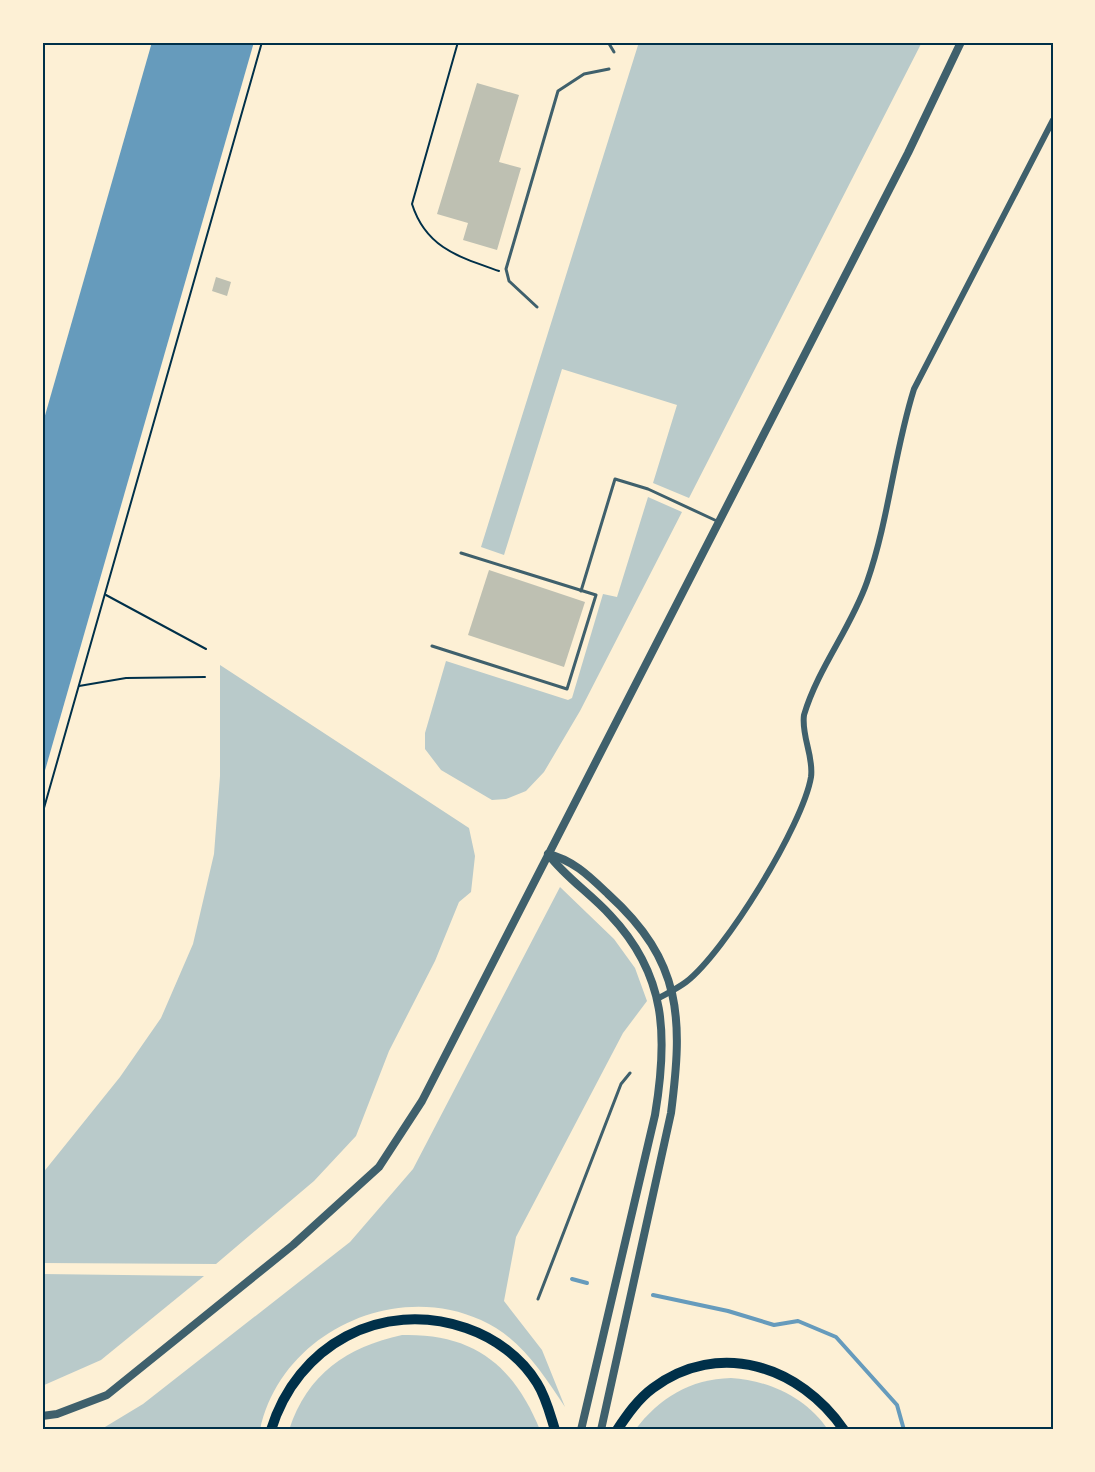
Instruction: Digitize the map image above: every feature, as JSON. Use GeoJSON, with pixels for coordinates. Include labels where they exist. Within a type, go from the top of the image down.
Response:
{"type":"FeatureCollection","features":[{"type":"Feature","properties":{"kind":"highway"},"geometry":{"type":"LineString","coordinates":[[271,1430],[288,1390],[319,1355],[366,1327],[383,1322],[421,1318],[473,1330],[513,1354],[537,1382],[555,1430]]}},
{"type":"Feature","properties":{"kind":"highway"},"geometry":{"type":"LineString","coordinates":[[617,1430],[652,1388],[686,1370],[720,1363],[756,1366],[789,1378],[821,1401],[844,1430]]}},
{"type":"Feature","properties":{"kind":"street"},"geometry":{"type":"LineString","coordinates":[[42,1416],[57,1414],[107,1395],[293,1245],[379,1167],[422,1101],[908,153],[961,42]]}},
{"type":"Feature","properties":{"kind":"street"},"geometry":{"type":"LineString","coordinates":[[659,998],[687,981],[704,964],[767,877],[802,807],[812,772],[803,730],[804,715],[867,582],[880,540],[901,434],[914,389],[1053,120]]}},
{"type":"Feature","properties":{"kind":"street"},"geometry":{"type":"LineString","coordinates":[[548,854],[568,859],[623,908],[656,951],[673,990],[676,1035],[671,1113],[601,1430]]}},
{"type":"Feature","properties":{"kind":"street"},"geometry":{"type":"LineString","coordinates":[[548,854],[562,872],[621,927],[644,961],[659,998],[661,1070],[655,1115],[581,1430]]}},
{"type":"Feature","properties":{"kind":"lane"},"geometry":{"type":"LineString","coordinates":[[608,42],[614,52]]}},
{"type":"Feature","properties":{"kind":"lane"},"geometry":{"type":"LineString","coordinates":[[537,307],[509,281],[506,269],[558,91],[584,74],[609,69]]}},
{"type":"Feature","properties":{"kind":"lane"},"geometry":{"type":"LineString","coordinates":[[582,591],[615,479],[648,489],[718,522]]}},
{"type":"Feature","properties":{"kind":"lane"},"geometry":{"type":"LineString","coordinates":[[432,646],[567,689],[596,595],[461,553]]}},
{"type":"Feature","properties":{"kind":"lane"},"geometry":{"type":"LineString","coordinates":[[538,1299],[621,1084],[630,1073]]}},
{"type":"Feature","properties":{"kind":"path"},"geometry":{"type":"LineString","coordinates":[[42,815],[262,42]]}},
{"type":"Feature","properties":{"kind":"path"},"geometry":{"type":"LineString","coordinates":[[458,42],[412,204],[418,225],[435,243],[469,260],[507,274]]}},
{"type":"Feature","properties":{"kind":"path"},"geometry":{"type":"LineString","coordinates":[[105,594],[206,650]]}},
{"type":"Feature","properties":{"kind":"path"},"geometry":{"type":"LineString","coordinates":[[78,687],[126,678],[205,677]]}},
{"type":"Feature","properties":{"kind":"shaded area"},"geometry":{"type":"Polygon","coordinates":[[[639,42],[922,42],[689,498],[653,483],[677,405],[562,369],[504,555],[481,547],[639,42]]]}},
{"type":"Feature","properties":{"kind":"shaded area"},"geometry":{"type":"Polygon","coordinates":[[[648,497],[682,512],[580,711],[544,772],[526,791],[506,799],[492,800],[441,770],[425,749],[425,733],[446,661],[568,700],[572,698],[603,594],[617,597],[648,497]]]}},
{"type":"Feature","properties":{"kind":"shaded area"},"geometry":{"type":"Polygon","coordinates":[[[220,665],[469,828],[475,856],[471,892],[459,902],[435,961],[389,1051],[356,1136],[314,1181],[216,1264],[42,1263],[42,1174],[120,1077],[161,1018],[193,944],[214,854],[220,776],[220,665]]]}},
{"type":"Feature","properties":{"kind":"shaded area"},"geometry":{"type":"Polygon","coordinates":[[[560,887],[614,939],[635,968],[647,1001],[623,1033],[516,1237],[504,1301],[542,1350],[565,1407],[529,1358],[508,1336],[481,1320],[447,1309],[412,1307],[378,1312],[345,1324],[316,1342],[291,1367],[272,1396],[260,1430],[100,1430],[143,1404],[350,1242],[413,1169],[560,887]]]}},
{"type":"Feature","properties":{"kind":"shaded area"},"geometry":{"type":"Polygon","coordinates":[[[42,1274],[204,1276],[101,1360],[42,1386],[42,1274]]]}},
{"type":"Feature","properties":{"kind":"shaded area"},"geometry":{"type":"Polygon","coordinates":[[[402,1335],[450,1340],[470,1347],[488,1358],[504,1371],[518,1388],[530,1407],[540,1430],[289,1430],[307,1393],[318,1378],[332,1366],[364,1347],[402,1335]]]}},
{"type":"Feature","properties":{"kind":"shaded area"},"geometry":{"type":"Polygon","coordinates":[[[731,1378],[759,1382],[786,1393],[809,1409],[828,1430],[635,1430],[654,1409],[677,1392],[702,1382],[731,1378]]]}},
{"type":"Feature","properties":{"kind":"water"},"geometry":{"type":"Polygon","coordinates":[[[152,42],[254,42],[42,781],[42,426],[152,42]]]}},
{"type":"Feature","properties":{"kind":"building"},"geometry":{"type":"Polygon","coordinates":[[[477,83],[519,95],[499,162],[521,168],[497,250],[463,240],[468,223],[437,214],[477,83]]]}},
{"type":"Feature","properties":{"kind":"building"},"geometry":{"type":"Polygon","coordinates":[[[216,277],[231,282],[227,296],[212,291],[216,277]]]}},
{"type":"Feature","properties":{"kind":"building"},"geometry":{"type":"Polygon","coordinates":[[[489,570],[585,602],[564,667],[468,635],[489,570]]]}},
{"type":"Feature","properties":{"kind":"waterway"},"geometry":{"type":"LineString","coordinates":[[572,1279],[587,1283]]}},
{"type":"Feature","properties":{"kind":"waterway"},"geometry":{"type":"LineString","coordinates":[[653,1295],[728,1311],[774,1325],[798,1321],[836,1337],[897,1405],[904,1430]]}}]}
